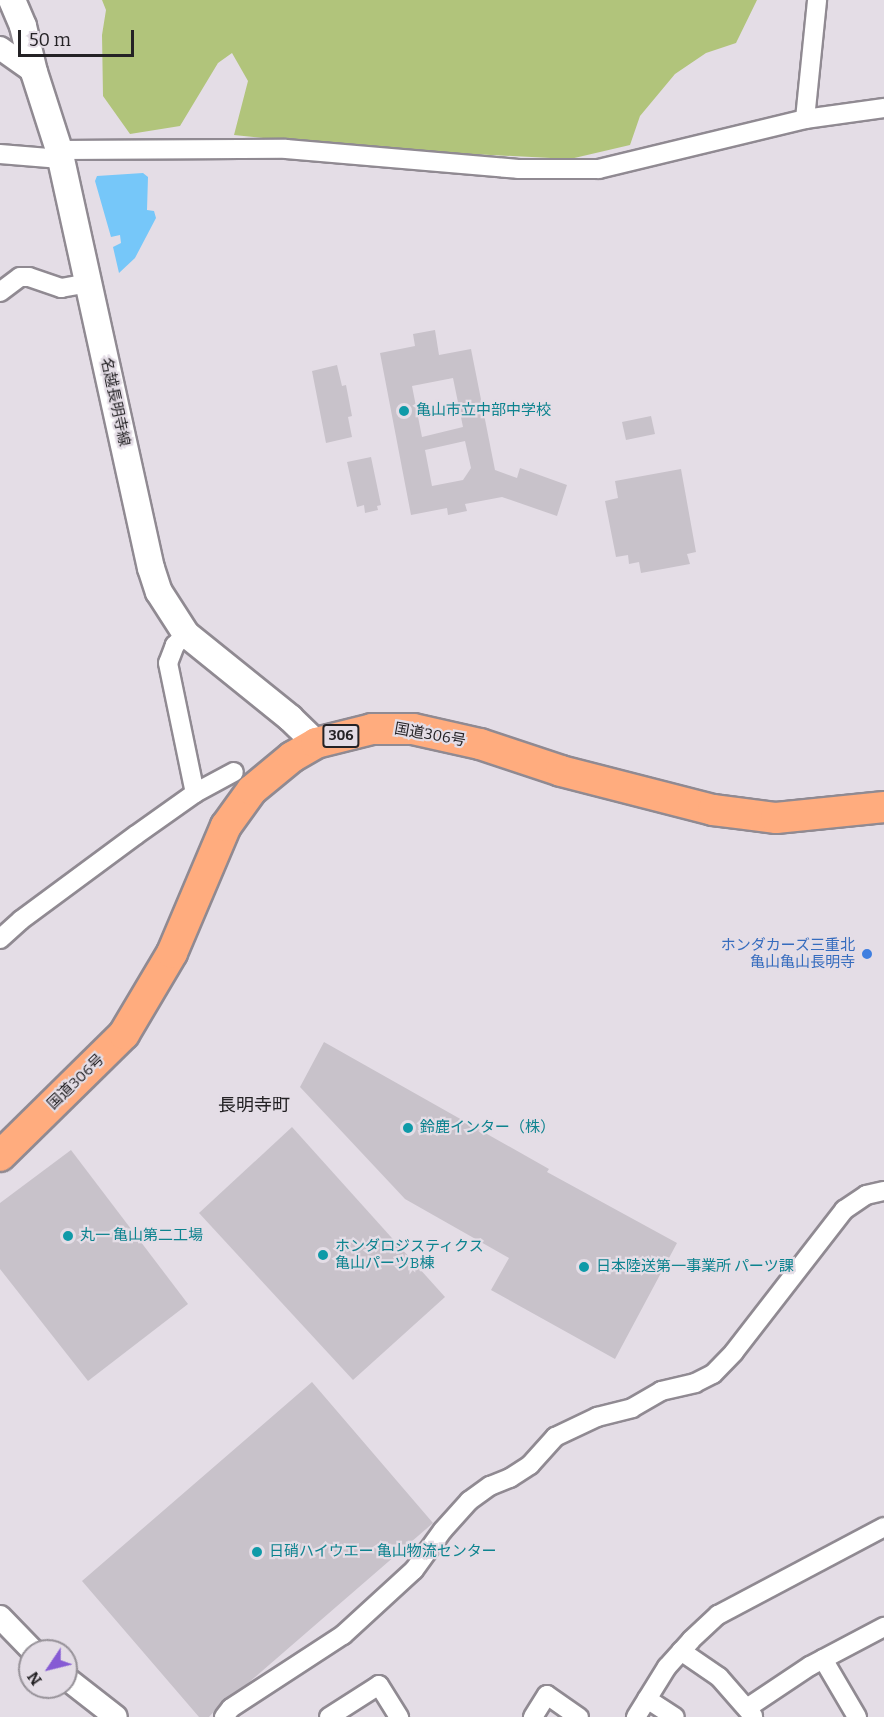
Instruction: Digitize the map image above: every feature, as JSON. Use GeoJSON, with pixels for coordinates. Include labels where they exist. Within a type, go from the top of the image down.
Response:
{"type":"FeatureCollection","features":[{"type":"Feature","properties":{"kind":"highway","name":"国道306号"},"geometry":{"type":"LineString","coordinates":[[0,1156],[124,1034],[172,953],[226,826],[252,790],[292,757],[316,743],[372,729],[413,729],[480,744],[561,771],[713,810],[776,818],[884,807]]}},
{"type":"Feature","properties":{"kind":"main road","name":"名越長明寺線"},"geometry":{"type":"LineString","coordinates":[[12,0],[23,26],[34,72],[60,154],[151,568],[166,607],[186,634],[290,718],[316,743]]}},
{"type":"Feature","properties":{"kind":"street"},"geometry":{"type":"LineString","coordinates":[[805,119],[817,0]]}},
{"type":"Feature","properties":{"kind":"street"},"geometry":{"type":"LineString","coordinates":[[0,48],[34,72]]}},
{"type":"Feature","properties":{"kind":"street"},"geometry":{"type":"LineString","coordinates":[[0,154],[286,149],[519,170],[567,171],[599,169],[805,119],[884,108]]}},
{"type":"Feature","properties":{"kind":"street"},"geometry":{"type":"LineString","coordinates":[[0,292],[20,277],[29,277],[61,288],[90,283]]}},
{"type":"Feature","properties":{"kind":"street"},"geometry":{"type":"LineString","coordinates":[[186,634],[175,645],[168,663],[195,794]]}},
{"type":"Feature","properties":{"kind":"street"},"geometry":{"type":"LineString","coordinates":[[0,939],[21,920],[195,794],[234,772]]}},
{"type":"Feature","properties":{"kind":"street"},"geometry":{"type":"LineString","coordinates":[[224,1717],[231,1708],[343,1635],[414,1570],[443,1530],[469,1501],[490,1486],[530,1466],[555,1437],[597,1417],[632,1408],[661,1391],[695,1383],[713,1374],[734,1352],[844,1210],[866,1195],[884,1191]]}},
{"type":"Feature","properties":{"kind":"street"},"geometry":{"type":"LineString","coordinates":[[636,1717],[681,1651],[706,1624],[738,1602],[884,1527]]}},
{"type":"Feature","properties":{"kind":"street"},"geometry":{"type":"LineString","coordinates":[[0,1617],[21,1639]]}},
{"type":"Feature","properties":{"kind":"street"},"geometry":{"type":"LineString","coordinates":[[681,1651],[719,1677],[751,1713],[823,1659],[884,1627]]}},
{"type":"Feature","properties":{"kind":"street"},"geometry":{"type":"LineString","coordinates":[[823,1659],[857,1717]]}},
{"type":"Feature","properties":{"kind":"street"},"geometry":{"type":"LineString","coordinates":[[328,1717],[378,1685],[399,1717]]}},
{"type":"Feature","properties":{"kind":"street"},"geometry":{"type":"LineString","coordinates":[[78,1687],[116,1717]]}},
{"type":"Feature","properties":{"kind":"street"},"geometry":{"type":"LineString","coordinates":[[533,1717],[547,1695],[579,1717]]}},
{"type":"Feature","properties":{"kind":"street"},"geometry":{"type":"LineString","coordinates":[[647,1699],[675,1717]]}},
{"type":"Feature","properties":{"kind":"green space"},"geometry":{"type":"Polygon","coordinates":[[[102,0],[757,0],[736,43],[706,53],[675,74],[640,116],[630,145],[570,159],[358,148],[234,135],[248,81],[232,53],[218,63],[180,126],[130,134],[103,96],[102,35],[106,10],[102,0]]]}},
{"type":"Feature","properties":{"kind":"water"},"geometry":{"type":"Polygon","coordinates":[[[143,173],[148,177],[147,210],[154,211],[156,218],[135,258],[119,273],[113,247],[121,243],[120,235],[111,237],[95,181],[97,176],[143,173]]]}},
{"type":"Feature","properties":{"kind":"building","name":"亀山市立中部中学校"},"geometry":{"type":"Polygon","coordinates":[[[435,330],[439,355],[471,349],[495,470],[517,478],[520,468],[567,485],[557,516],[502,497],[465,504],[467,511],[448,515],[447,508],[411,515],[380,353],[415,346],[413,334],[435,330]],[[453,378],[412,386],[422,437],[463,427],[453,378]],[[465,441],[425,450],[432,486],[463,480],[471,468],[465,441]]]}},
{"type":"Feature","properties":{"kind":"building"},"geometry":{"type":"Polygon","coordinates":[[[337,365],[342,386],[346,385],[352,416],[348,417],[352,437],[326,443],[312,371],[337,365]]]}},
{"type":"Feature","properties":{"kind":"building"},"geometry":{"type":"Polygon","coordinates":[[[651,416],[655,434],[626,440],[622,422],[651,416]]]}},
{"type":"Feature","properties":{"kind":"building"},"geometry":{"type":"Polygon","coordinates":[[[371,457],[381,505],[377,506],[378,510],[365,513],[364,505],[357,507],[347,462],[371,457]]]}},
{"type":"Feature","properties":{"kind":"building"},"geometry":{"type":"Polygon","coordinates":[[[681,469],[696,552],[687,554],[690,564],[641,573],[639,562],[629,564],[628,555],[616,557],[605,501],[618,498],[615,481],[681,469]]]}},
{"type":"Feature","properties":{"kind":"building"},"geometry":{"type":"Polygon","coordinates":[[[324,1042],[549,1169],[547,1172],[677,1243],[615,1359],[491,1290],[509,1258],[405,1199],[300,1087],[324,1042]]]}},
{"type":"Feature","properties":{"kind":"building","name":"ホンダロジスティクス 亀山パーツB棟"},"geometry":{"type":"Polygon","coordinates":[[[292,1127],[445,1297],[353,1380],[199,1213],[292,1127]]]}},
{"type":"Feature","properties":{"kind":"building","name":"丸一 亀山第二工場"},"geometry":{"type":"Polygon","coordinates":[[[71,1150],[188,1304],[88,1381],[0,1269],[0,1203],[71,1150]]]}},
{"type":"Feature","properties":{"kind":"building","name":"日硝ハイウエー 亀山物流センター"},"geometry":{"type":"Polygon","coordinates":[[[312,1382],[433,1523],[247,1684],[225,1699],[209,1717],[199,1717],[82,1581],[312,1382]]]}},
{"type":"Feature","properties":{"kind":"place","name":"亀山市立中部中学校"},"geometry":{"type":"Point","coordinates":[404,411]}},
{"type":"Feature","properties":{"kind":"place","name":"ホンダカーズ三重北 亀山亀山長明寺"},"geometry":{"type":"Point","coordinates":[867,954]}},
{"type":"Feature","properties":{"kind":"place","name":"鈴鹿インター（株）"},"geometry":{"type":"Point","coordinates":[408,1128]}},
{"type":"Feature","properties":{"kind":"place","name":"丸一 亀山第二工場"},"geometry":{"type":"Point","coordinates":[68,1236]}},
{"type":"Feature","properties":{"kind":"place","name":"ホンダロジスティクス 亀山パーツB棟"},"geometry":{"type":"Point","coordinates":[323,1255]}},
{"type":"Feature","properties":{"kind":"place","name":"日本陸送第一事業所 パーツ課"},"geometry":{"type":"Point","coordinates":[584,1267]}},
{"type":"Feature","properties":{"kind":"place","name":"日硝ハイウエー 亀山物流センター"},"geometry":{"type":"Point","coordinates":[257,1552]}},
{"type":"Feature","properties":{"kind":"district","name":"長明寺町"},"geometry":{"type":"Point","coordinates":[254,1105]}}]}
